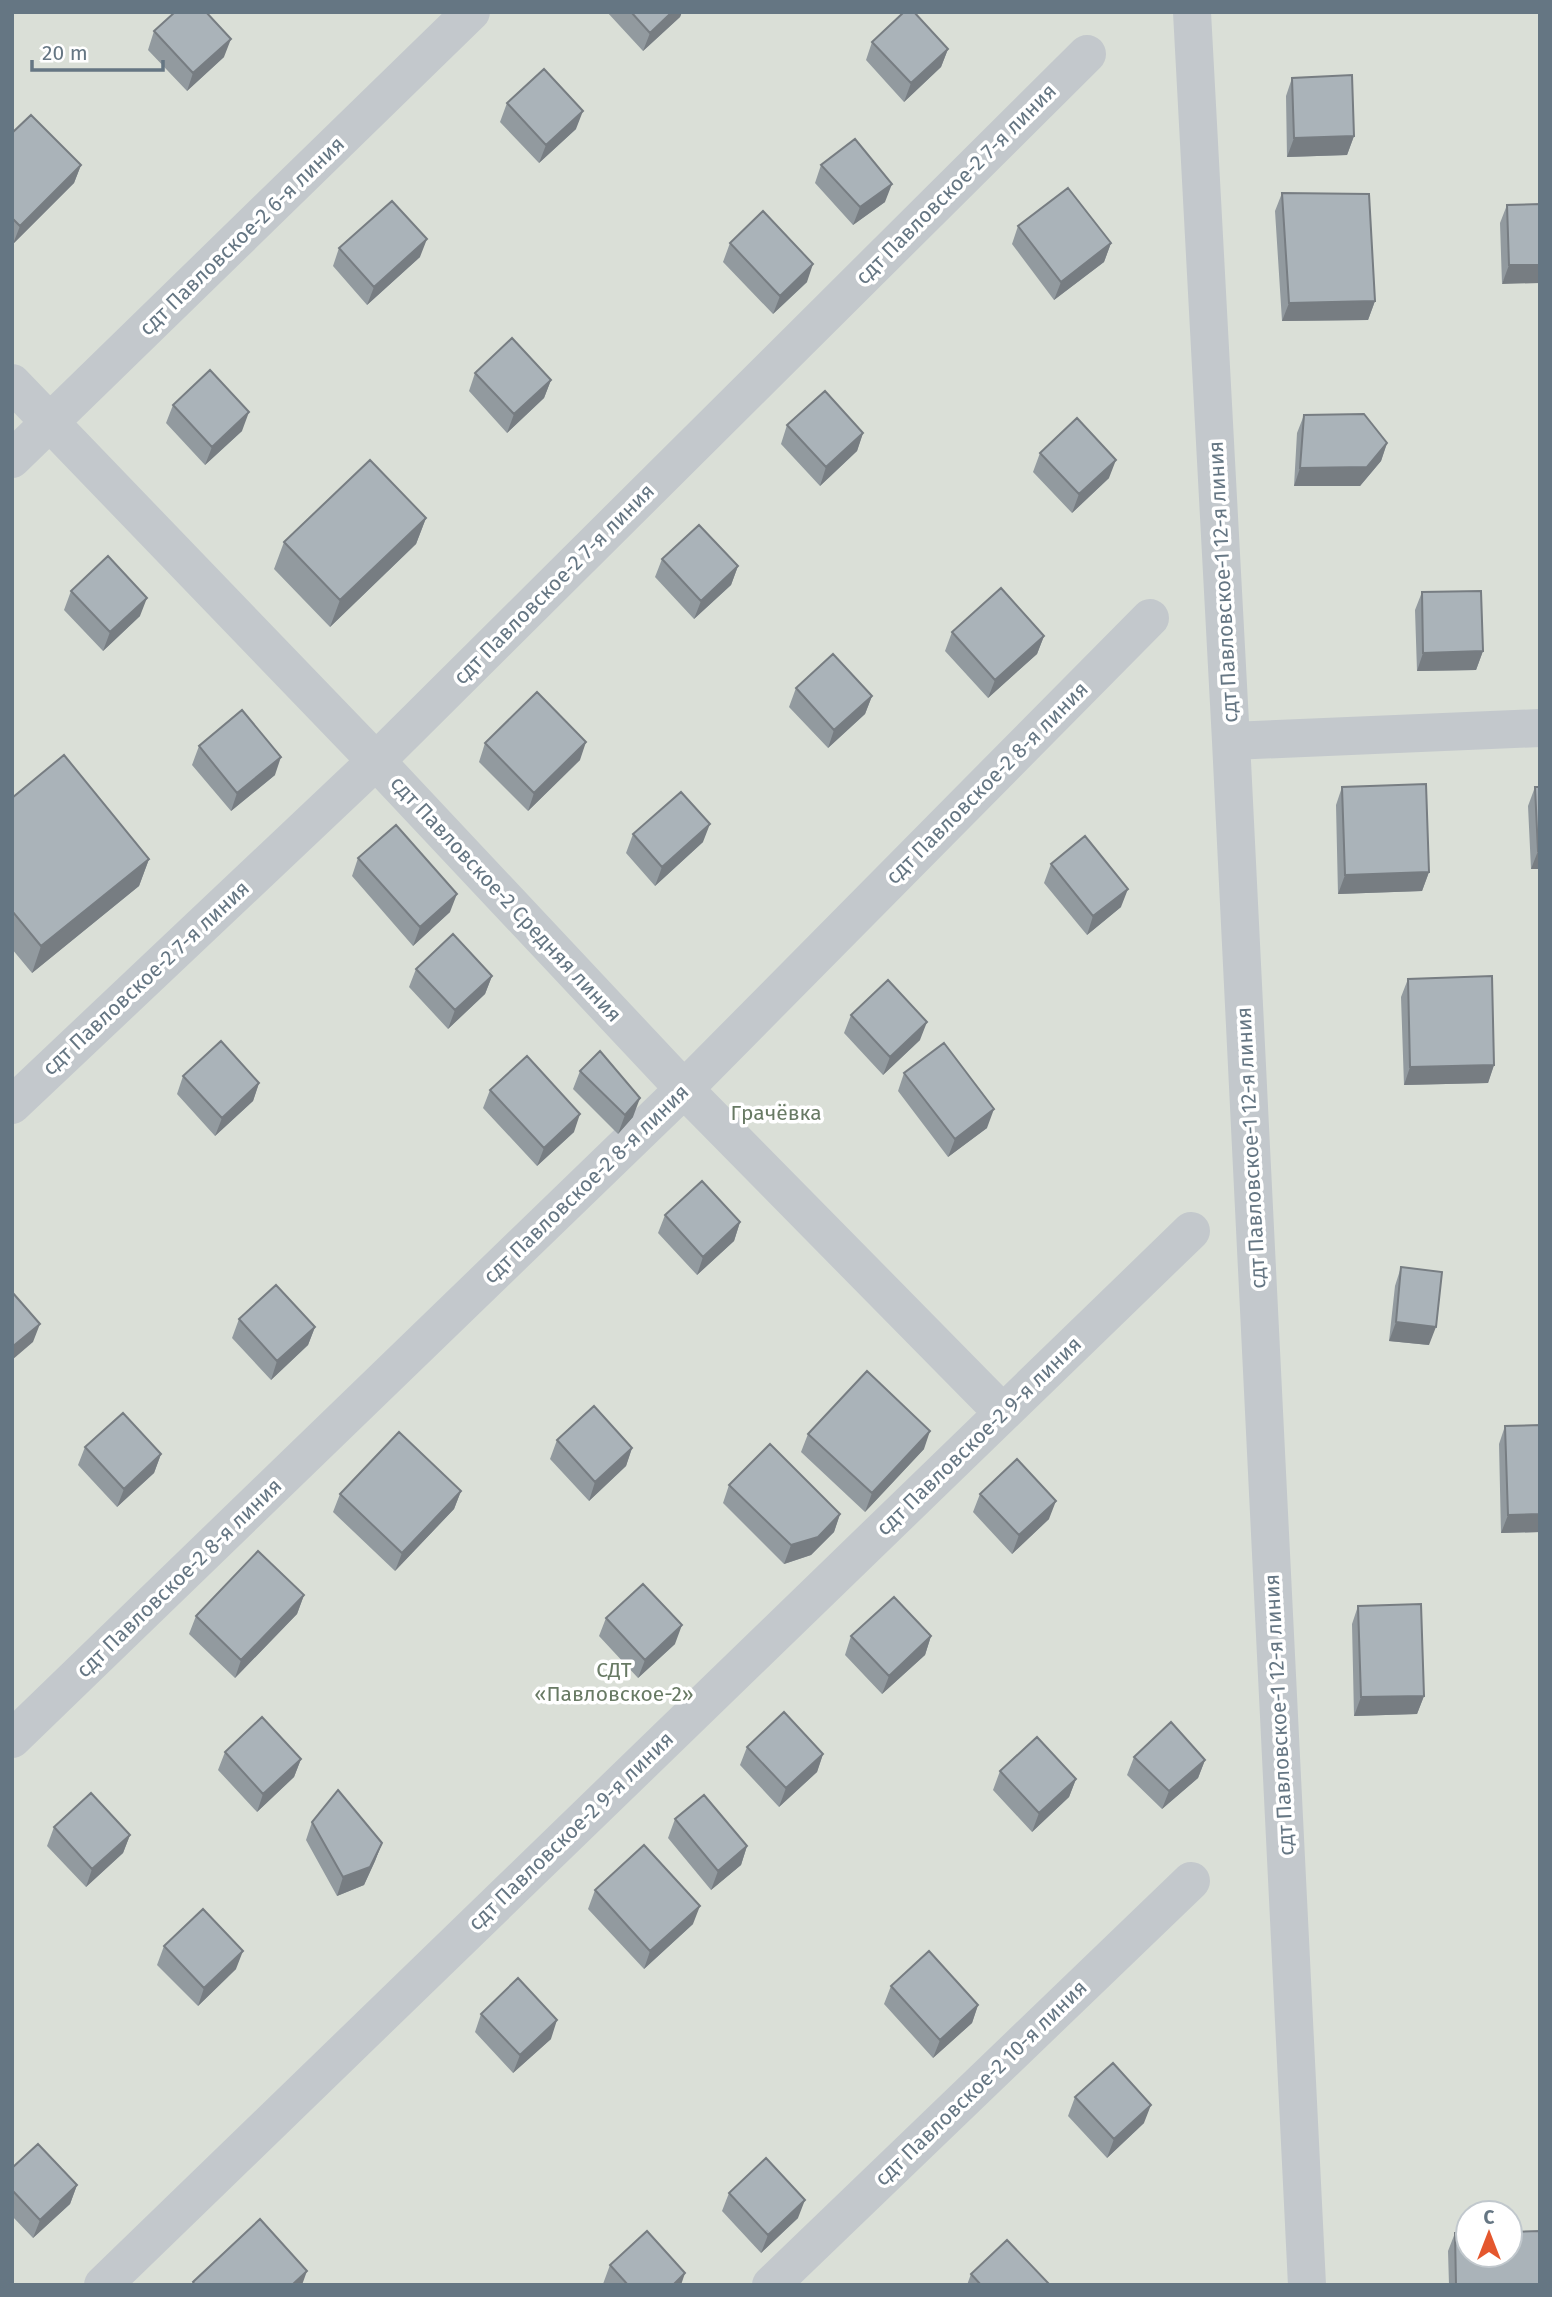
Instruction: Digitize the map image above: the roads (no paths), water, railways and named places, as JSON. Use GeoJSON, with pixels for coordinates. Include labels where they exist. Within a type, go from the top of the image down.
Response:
{"type":"FeatureCollection","features":[{"type":"Feature","properties":{"kind":"street","name":"сдт Павловское-2 6-я линия"},"geometry":{"type":"LineString","coordinates":[[12,459],[471,12]]}},
{"type":"Feature","properties":{"kind":"street","name":"сдт Павловское-1 12-я линия"},"geometry":{"type":"LineString","coordinates":[[1192,12],[1231,741],[1307,2285]]}},
{"type":"Feature","properties":{"kind":"street","name":"сдт Павловское-2 7-я линия"},"geometry":{"type":"LineString","coordinates":[[12,1105],[376,761],[1087,54]]}},
{"type":"Feature","properties":{"kind":"street","name":"сдт Павловское-2 Средняя линия"},"geometry":{"type":"LineString","coordinates":[[12,383],[376,761],[684,1089],[1003,1413]]}},
{"type":"Feature","properties":{"kind":"street","name":"сдт Павловское-2 8-я линия"},"geometry":{"type":"LineString","coordinates":[[12,1739],[684,1089],[1150,618]]}},
{"type":"Feature","properties":{"kind":"street"},"geometry":{"type":"LineString","coordinates":[[1231,741],[1540,728]]}},
{"type":"Feature","properties":{"kind":"street","name":"сдт Павловское-2 9-я линия"},"geometry":{"type":"LineString","coordinates":[[103,2285],[1191,1231]]}},
{"type":"Feature","properties":{"kind":"street","name":"сдт Павловское-2 10-я линия"},"geometry":{"type":"LineString","coordinates":[[771,2285],[1191,1881]]}},
{"type":"Feature","properties":{"kind":"park label","name":"Грачёвка"},"geometry":{"type":"Point","coordinates":[776,1113]}},
{"type":"Feature","properties":{"kind":"park label","name":"СДТ «Павловское-2»"},"geometry":{"type":"Point","coordinates":[614,1682]}}]}
